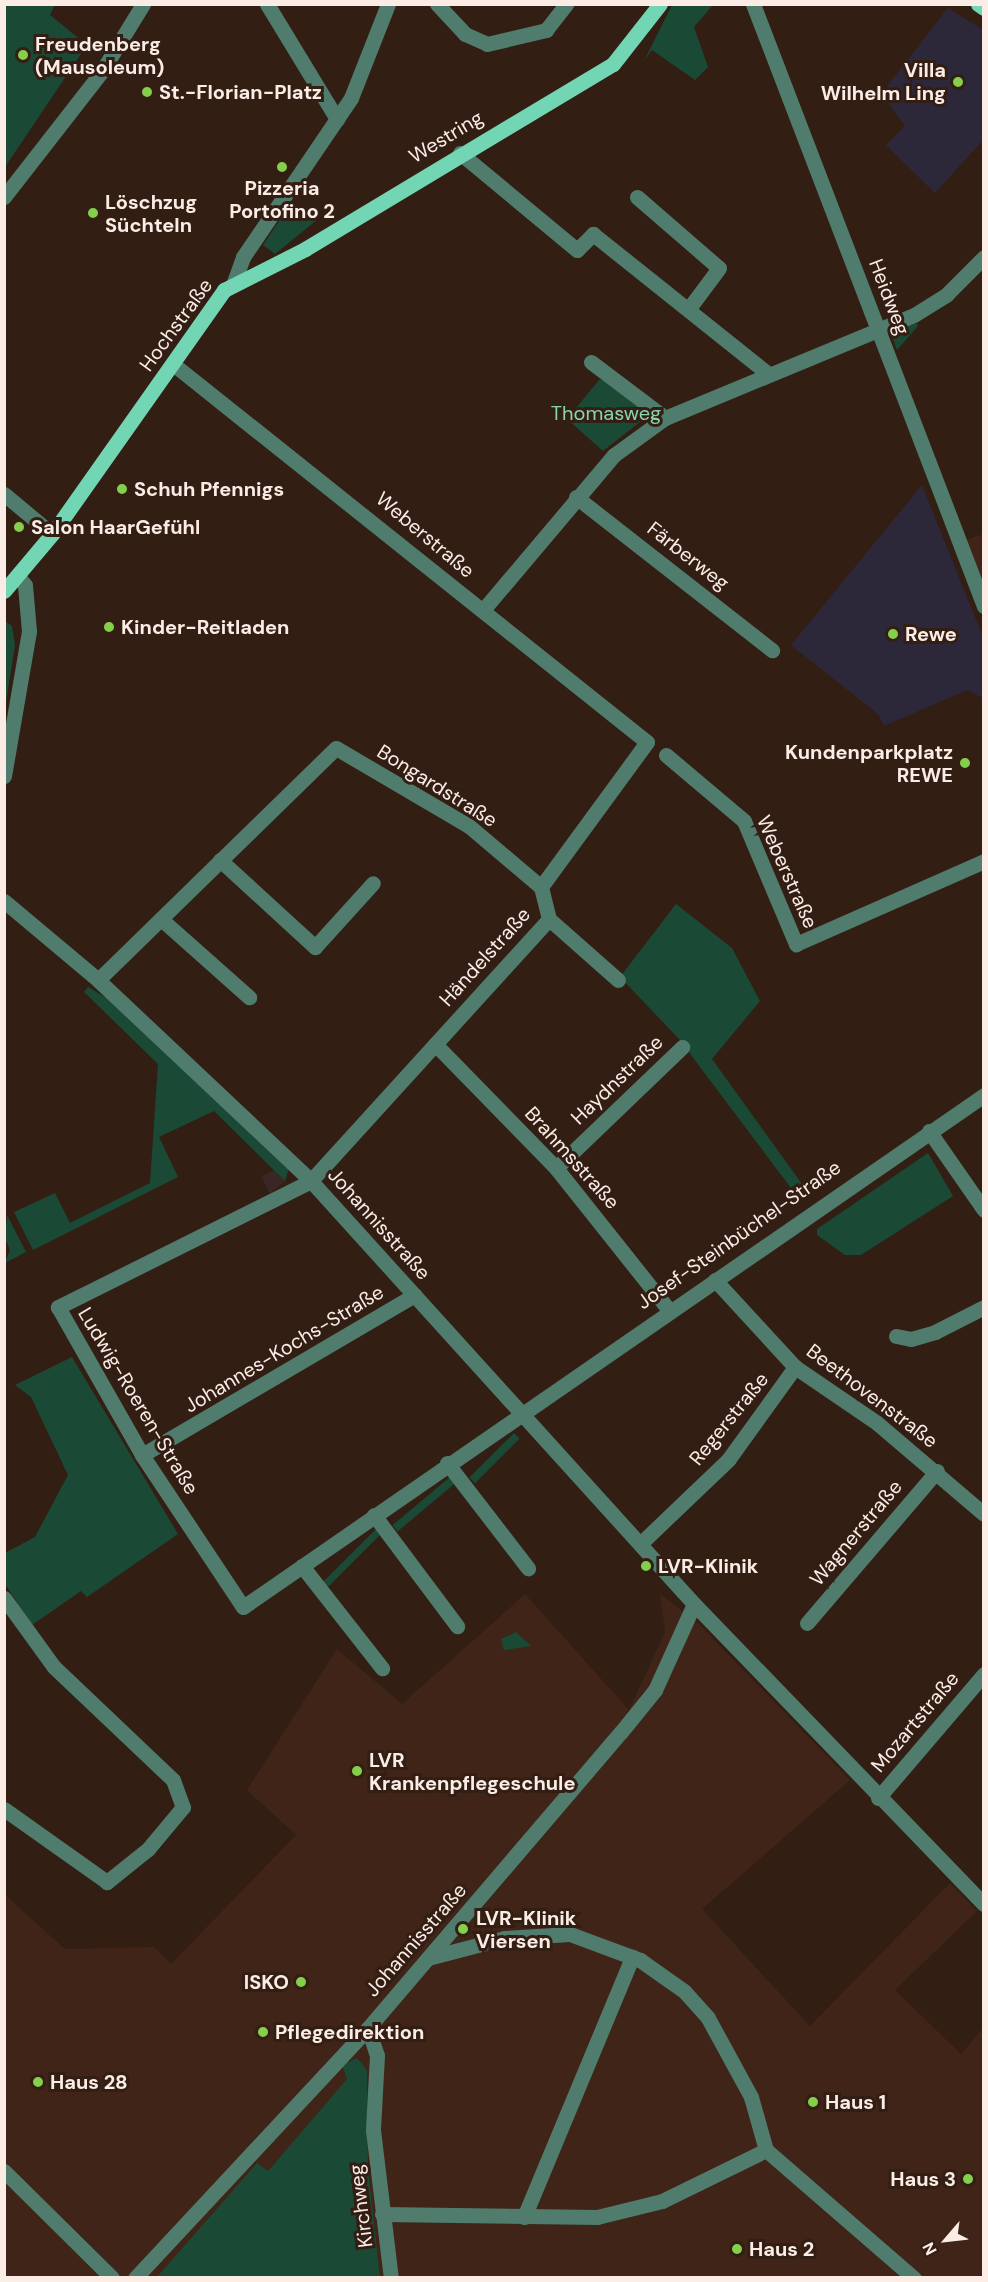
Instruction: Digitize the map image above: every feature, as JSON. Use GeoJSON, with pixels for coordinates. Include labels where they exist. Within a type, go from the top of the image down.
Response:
{"type":"FeatureCollection","features":[{"type":"Feature","properties":{"kind":"main road","name":"Westring"},"geometry":{"type":"LineString","coordinates":[[234,282],[305,249],[459,153],[614,64],[660,4]]}},
{"type":"Feature","properties":{"kind":"main road"},"geometry":{"type":"LineString","coordinates":[[978,4],[984,8]]}},
{"type":"Feature","properties":{"kind":"main road","name":"Hochstraße"},"geometry":{"type":"LineString","coordinates":[[4,591],[52,534],[218,297],[234,282]]}},
{"type":"Feature","properties":{"kind":"street"},"geometry":{"type":"LineString","coordinates":[[4,197],[102,71],[143,4]]}},
{"type":"Feature","properties":{"kind":"street"},"geometry":{"type":"LineString","coordinates":[[267,4],[337,119]]}},
{"type":"Feature","properties":{"kind":"street","name":"Hochstraße"},"geometry":{"type":"LineString","coordinates":[[234,282],[243,257],[351,98],[388,4]]}},
{"type":"Feature","properties":{"kind":"street"},"geometry":{"type":"LineString","coordinates":[[437,4],[465,33],[487,44],[546,30],[566,4]]}},
{"type":"Feature","properties":{"kind":"street","name":"Heidweg"},"geometry":{"type":"LineString","coordinates":[[753,4],[984,606]]}},
{"type":"Feature","properties":{"kind":"street"},"geometry":{"type":"LineString","coordinates":[[459,153],[577,250],[593,234],[690,307],[767,373]]}},
{"type":"Feature","properties":{"kind":"street"},"geometry":{"type":"LineString","coordinates":[[637,197],[719,268],[690,307]]}},
{"type":"Feature","properties":{"kind":"street"},"geometry":{"type":"LineString","coordinates":[[483,610],[576,497],[614,455],[665,418],[767,373],[931,306],[984,257]]}},
{"type":"Feature","properties":{"kind":"street"},"geometry":{"type":"LineString","coordinates":[[591,362],[665,418]]}},
{"type":"Feature","properties":{"kind":"street","name":"Weberstraße"},"geometry":{"type":"LineString","coordinates":[[173,364],[647,742]]}},
{"type":"Feature","properties":{"kind":"street"},"geometry":{"type":"LineString","coordinates":[[4,494],[52,534]]}},
{"type":"Feature","properties":{"kind":"street","name":"Färberweg"},"geometry":{"type":"LineString","coordinates":[[576,497],[772,650]]}},
{"type":"Feature","properties":{"kind":"street"},"geometry":{"type":"LineString","coordinates":[[4,776],[29,631],[25,585],[18,577]]}},
{"type":"Feature","properties":{"kind":"street","name":"Händelstraße"},"geometry":{"type":"LineString","coordinates":[[311,1181],[549,919],[541,887],[647,742]]}},
{"type":"Feature","properties":{"kind":"street","name":"Bongardstraße"},"geometry":{"type":"LineString","coordinates":[[220,860],[336,748],[469,826],[541,887]]}},
{"type":"Feature","properties":{"kind":"street","name":"Weberstraße"},"geometry":{"type":"LineString","coordinates":[[666,755],[744,821],[796,944],[984,861]]}},
{"type":"Feature","properties":{"kind":"street"},"geometry":{"type":"LineString","coordinates":[[98,980],[220,860],[315,947],[373,883]]}},
{"type":"Feature","properties":{"kind":"street","name":"Johannisstraße"},"geometry":{"type":"LineString","coordinates":[[4,901],[98,980],[311,1181],[694,1604],[878,1798],[984,1904]]}},
{"type":"Feature","properties":{"kind":"street"},"geometry":{"type":"LineString","coordinates":[[161,918],[249,997]]}},
{"type":"Feature","properties":{"kind":"street"},"geometry":{"type":"LineString","coordinates":[[549,919],[618,980]]}},
{"type":"Feature","properties":{"kind":"street","name":"Brahmsstraße"},"geometry":{"type":"LineString","coordinates":[[435,1044],[556,1168],[668,1310]]}},
{"type":"Feature","properties":{"kind":"street","name":"Haydnstraße"},"geometry":{"type":"LineString","coordinates":[[556,1168],[682,1047]]}},
{"type":"Feature","properties":{"kind":"street","name":"Josef-Steinbüchel-Straße"},"geometry":{"type":"LineString","coordinates":[[240,1602],[243,1607],[668,1310],[984,1095]]}},
{"type":"Feature","properties":{"kind":"street"},"geometry":{"type":"LineString","coordinates":[[929,1131],[984,1210]]}},
{"type":"Feature","properties":{"kind":"street","name":"Ludwig-Roeren-Straße"},"geometry":{"type":"LineString","coordinates":[[240,1602],[142,1455],[58,1308],[311,1181]]}},
{"type":"Feature","properties":{"kind":"street","name":"Beethovenstraße"},"geometry":{"type":"LineString","coordinates":[[715,1280],[795,1366],[937,1471],[984,1514]]}},
{"type":"Feature","properties":{"kind":"street","name":"Johannes-Kochs-Straße"},"geometry":{"type":"LineString","coordinates":[[142,1455],[415,1295]]}},
{"type":"Feature","properties":{"kind":"street"},"geometry":{"type":"LineString","coordinates":[[896,1336],[911,1339],[935,1332],[984,1307]]}},
{"type":"Feature","properties":{"kind":"street","name":"Regerstraße"},"geometry":{"type":"LineString","coordinates":[[640,1544],[728,1461],[795,1366]]}},
{"type":"Feature","properties":{"kind":"street"},"geometry":{"type":"LineString","coordinates":[[447,1463],[528,1568]]}},
{"type":"Feature","properties":{"kind":"street","name":"Wagnerstraße"},"geometry":{"type":"LineString","coordinates":[[807,1623],[937,1471]]}},
{"type":"Feature","properties":{"kind":"street"},"geometry":{"type":"LineString","coordinates":[[374,1515],[457,1626]]}},
{"type":"Feature","properties":{"kind":"street"},"geometry":{"type":"LineString","coordinates":[[302,1566],[382,1668]]}},
{"type":"Feature","properties":{"kind":"street"},"geometry":{"type":"LineString","coordinates":[[4,1598],[54,1667],[173,1780],[183,1807],[148,1849],[107,1882],[4,1809]]}},
{"type":"Feature","properties":{"kind":"street","name":"Johannisstraße"},"geometry":{"type":"LineString","coordinates":[[135,2277],[368,2028],[655,1690],[694,1604]]}},
{"type":"Feature","properties":{"kind":"street","name":"Mozartstraße"},"geometry":{"type":"LineString","coordinates":[[878,1798],[984,1674]]}},
{"type":"Feature","properties":{"kind":"street"},"geometry":{"type":"LineString","coordinates":[[428,1958],[504,1938],[570,1934],[632,1957],[684,1991],[708,2018],[751,2097],[766,2150],[914,2277]]}},
{"type":"Feature","properties":{"kind":"street"},"geometry":{"type":"LineString","coordinates":[[524,2217],[632,1957]]}},
{"type":"Feature","properties":{"kind":"street","name":"Kirchweg"},"geometry":{"type":"LineString","coordinates":[[368,2028],[377,2055],[374,2130],[391,2277]]}},
{"type":"Feature","properties":{"kind":"street"},"geometry":{"type":"LineString","coordinates":[[382,2214],[597,2217],[662,2200],[766,2150]]}},
{"type":"Feature","properties":{"kind":"street"},"geometry":{"type":"LineString","coordinates":[[4,2171],[112,2277]]}},
{"type":"Feature","properties":{"kind":"shaded area"},"geometry":{"type":"Polygon","coordinates":[[[948,8],[983,30],[983,140],[935,193],[886,145],[905,126],[881,94],[948,8]]]}},
{"type":"Feature","properties":{"kind":"shaded area"},"geometry":{"type":"Polygon","coordinates":[[[922,485],[983,637],[983,698],[967,690],[884,726],[879,715],[791,645],[922,485]]]}},
{"type":"Feature","properties":{"kind":"shaded area"},"geometry":{"type":"Polygon","coordinates":[[[983,534],[983,583],[966,540],[983,534]]]}},
{"type":"Feature","properties":{"kind":"shaded area"},"geometry":{"type":"Polygon","coordinates":[[[274,1170],[285,1181],[270,1194],[261,1176],[274,1170]]]}},
{"type":"Feature","properties":{"kind":"shaded area","name":"LVR-Klinik Viersen"},"geometry":{"type":"Polygon","coordinates":[[[525,1594],[629,1710],[665,1632],[660,1594],[699,1624],[850,1780],[702,1909],[810,2026],[950,1883],[977,1911],[895,1990],[961,2054],[983,2028],[983,2273],[978,2278],[5,2277],[4,1894],[65,1949],[154,1947],[171,1964],[296,1835],[247,1790],[337,1649],[402,1704],[525,1594]]]}},
{"type":"Feature","properties":{"kind":"green space"},"geometry":{"type":"Polygon","coordinates":[[[4,5],[55,5],[50,15],[87,45],[5,167],[4,5]]]}},
{"type":"Feature","properties":{"kind":"green space"},"geometry":{"type":"Polygon","coordinates":[[[672,5],[713,5],[694,27],[708,67],[695,80],[652,50],[644,61],[672,5]]]}},
{"type":"Feature","properties":{"kind":"green space"},"geometry":{"type":"Polygon","coordinates":[[[291,203],[318,219],[275,254],[263,245],[291,203]]]}},
{"type":"Feature","properties":{"kind":"green space"},"geometry":{"type":"Polygon","coordinates":[[[914,320],[918,326],[897,350],[890,331],[914,320]]]}},
{"type":"Feature","properties":{"kind":"green space","name":"Thomasweg"},"geometry":{"type":"Polygon","coordinates":[[[607,379],[645,409],[645,418],[603,451],[567,419],[599,380],[607,379]]]}},
{"type":"Feature","properties":{"kind":"green space"},"geometry":{"type":"Polygon","coordinates":[[[5,621],[12,626],[15,645],[5,709],[5,621]]]}},
{"type":"Feature","properties":{"kind":"green space"},"geometry":{"type":"Polygon","coordinates":[[[676,904],[732,948],[760,1001],[712,1059],[807,1191],[791,1188],[679,1039],[620,977],[676,904]]]}},
{"type":"Feature","properties":{"kind":"green space"},"geometry":{"type":"Polygon","coordinates":[[[88,987],[113,1002],[289,1168],[285,1181],[214,1111],[159,1137],[178,1177],[33,1250],[14,1212],[55,1193],[70,1223],[150,1183],[158,1064],[84,992],[88,987]]]}},
{"type":"Feature","properties":{"kind":"green space"},"geometry":{"type":"Polygon","coordinates":[[[928,1153],[953,1196],[861,1255],[845,1255],[817,1235],[817,1229],[928,1153]]]}},
{"type":"Feature","properties":{"kind":"green space"},"geometry":{"type":"Polygon","coordinates":[[[7,1215],[26,1252],[5,1263],[10,1250],[5,1238],[7,1215]]]}},
{"type":"Feature","properties":{"kind":"green space"},"geometry":{"type":"Polygon","coordinates":[[[72,1357],[178,1534],[87,1597],[81,1591],[32,1625],[5,1584],[5,1553],[35,1537],[68,1475],[31,1397],[15,1385],[72,1357]]]}},
{"type":"Feature","properties":{"kind":"green space"},"geometry":{"type":"Polygon","coordinates":[[[514,1433],[520,1439],[475,1483],[469,1478],[514,1433]]]}},
{"type":"Feature","properties":{"kind":"green space"},"geometry":{"type":"Polygon","coordinates":[[[450,1477],[455,1483],[398,1531],[393,1525],[450,1477]]]}},
{"type":"Feature","properties":{"kind":"green space"},"geometry":{"type":"Polygon","coordinates":[[[376,1529],[381,1534],[328,1587],[323,1582],[376,1529]]]}},
{"type":"Feature","properties":{"kind":"green space"},"geometry":{"type":"Polygon","coordinates":[[[516,1632],[531,1646],[504,1650],[501,1639],[516,1632]]]}},
{"type":"Feature","properties":{"kind":"green space"},"geometry":{"type":"Polygon","coordinates":[[[357,2058],[367,2070],[368,2170],[380,2277],[156,2278],[257,2163],[268,2171],[347,2079],[342,2065],[357,2058]]]}},
{"type":"Feature","properties":{"kind":"place","name":"Freudenberg (Mausoleum)"},"geometry":{"type":"Point","coordinates":[23,55]}},
{"type":"Feature","properties":{"kind":"place","name":"Villa Wilhelm Ling"},"geometry":{"type":"Point","coordinates":[958,82]}},
{"type":"Feature","properties":{"kind":"place","name":"St.-Florian-Platz"},"geometry":{"type":"Point","coordinates":[147,92]}},
{"type":"Feature","properties":{"kind":"place","name":"Pizzeria Portofino 2"},"geometry":{"type":"Point","coordinates":[282,167]}},
{"type":"Feature","properties":{"kind":"place","name":"Löschzug Süchteln"},"geometry":{"type":"Point","coordinates":[93,213]}},
{"type":"Feature","properties":{"kind":"place","name":"Schuh Pfennigs"},"geometry":{"type":"Point","coordinates":[122,489]}},
{"type":"Feature","properties":{"kind":"place","name":"Salon HaarGefühl"},"geometry":{"type":"Point","coordinates":[19,527]}},
{"type":"Feature","properties":{"kind":"place","name":"Kinder-Reitladen"},"geometry":{"type":"Point","coordinates":[109,627]}},
{"type":"Feature","properties":{"kind":"place","name":"Rewe"},"geometry":{"type":"Point","coordinates":[893,634]}},
{"type":"Feature","properties":{"kind":"place","name":"Kundenparkplatz REWE"},"geometry":{"type":"Point","coordinates":[965,763]}},
{"type":"Feature","properties":{"kind":"place","name":"LVR-Klinik"},"geometry":{"type":"Point","coordinates":[646,1566]}},
{"type":"Feature","properties":{"kind":"place","name":"LVR Krankenpflegeschule"},"geometry":{"type":"Point","coordinates":[357,1771]}},
{"type":"Feature","properties":{"kind":"place","name":"LVR-Klinik Viersen"},"geometry":{"type":"Point","coordinates":[463,1929]}},
{"type":"Feature","properties":{"kind":"place","name":"ISKO"},"geometry":{"type":"Point","coordinates":[301,1982]}},
{"type":"Feature","properties":{"kind":"place","name":"Pflegedirektion"},"geometry":{"type":"Point","coordinates":[263,2032]}},
{"type":"Feature","properties":{"kind":"place","name":"Haus 28"},"geometry":{"type":"Point","coordinates":[38,2082]}},
{"type":"Feature","properties":{"kind":"place","name":"Haus 1"},"geometry":{"type":"Point","coordinates":[813,2102]}},
{"type":"Feature","properties":{"kind":"place","name":"Haus 3"},"geometry":{"type":"Point","coordinates":[968,2179]}},
{"type":"Feature","properties":{"kind":"place","name":"Haus 2"},"geometry":{"type":"Point","coordinates":[737,2249]}}]}
